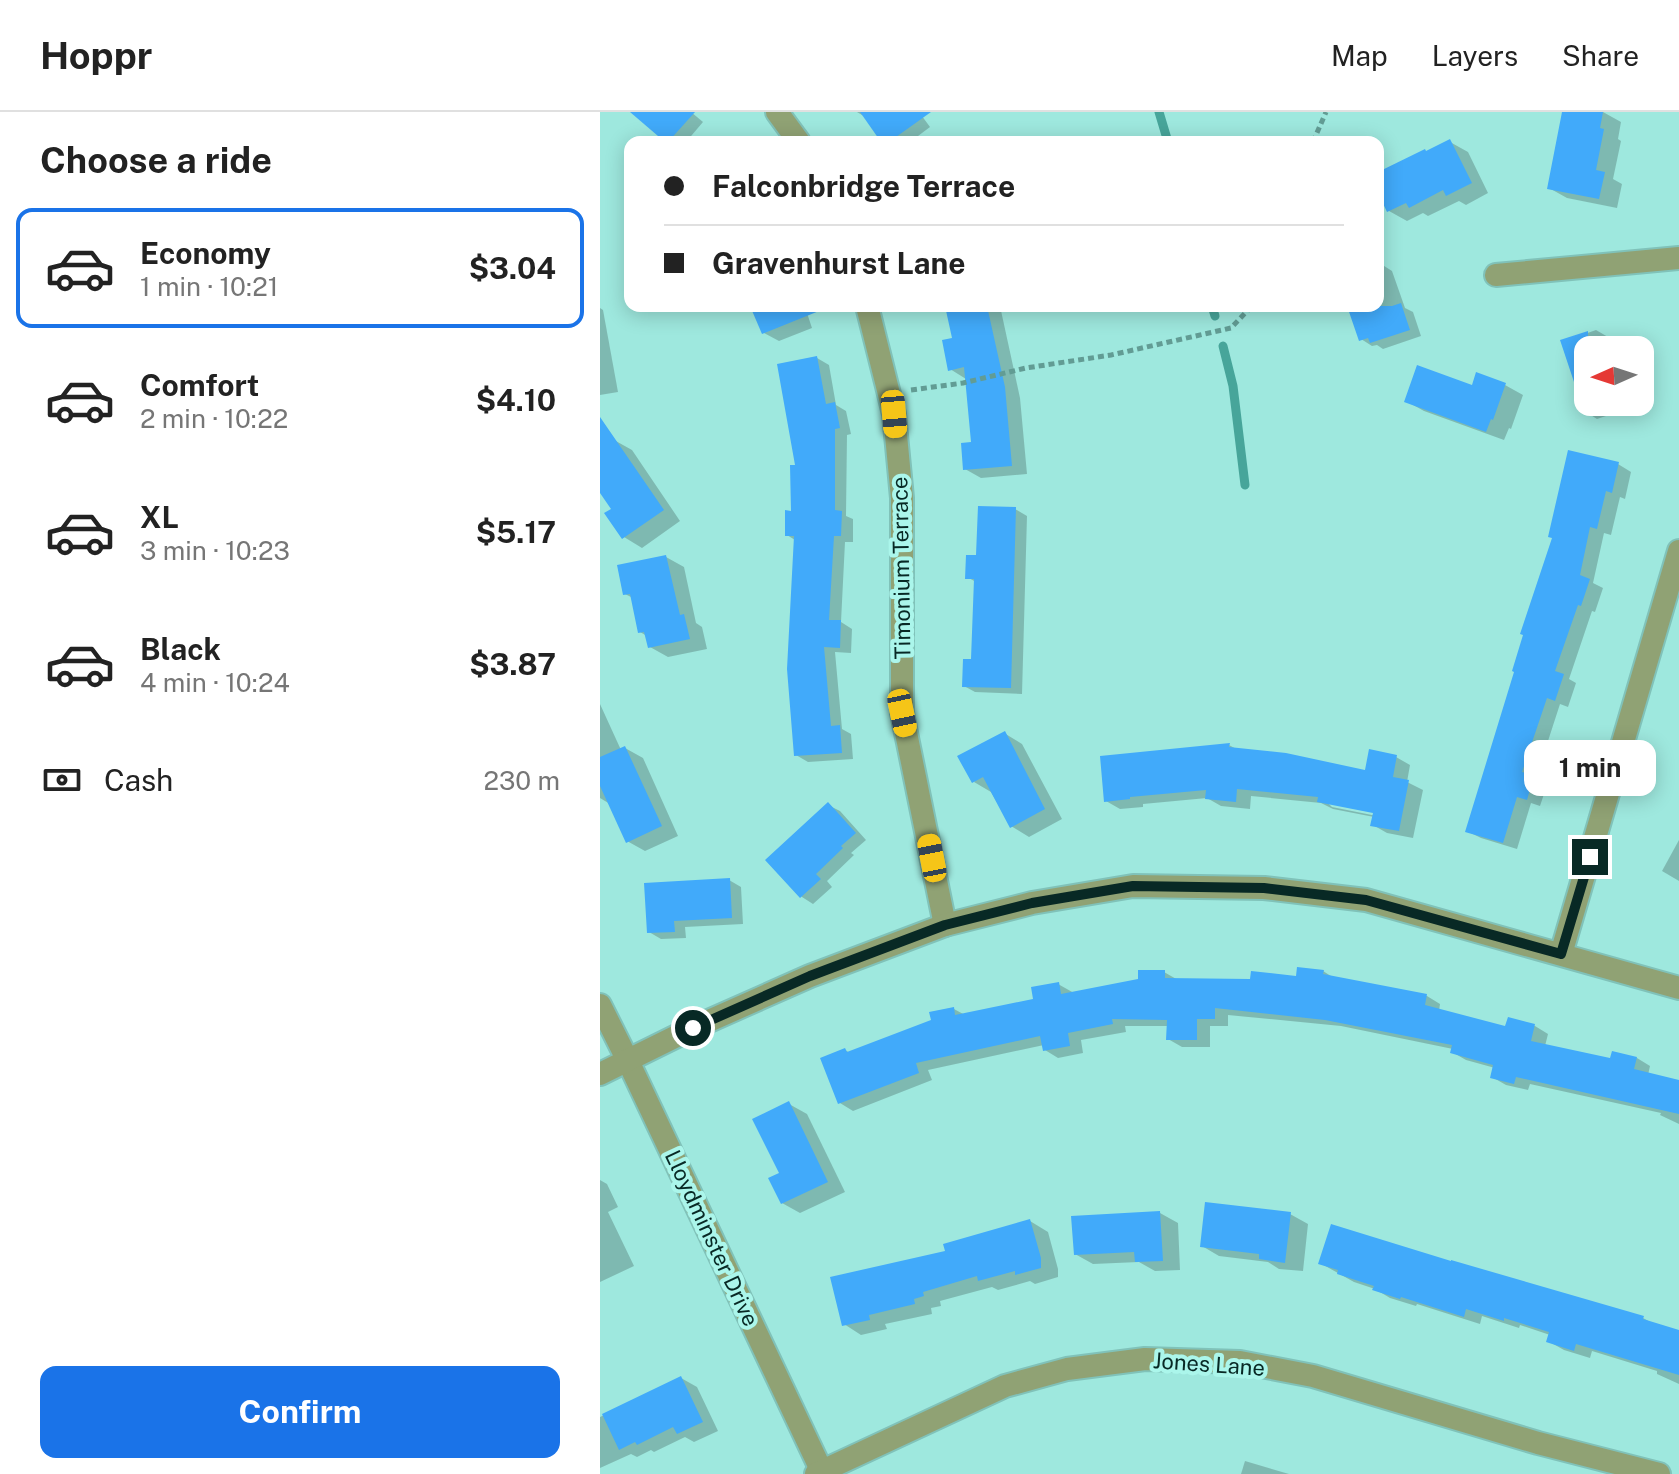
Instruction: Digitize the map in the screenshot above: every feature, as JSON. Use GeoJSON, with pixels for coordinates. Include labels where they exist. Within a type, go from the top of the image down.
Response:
{"type":"FeatureCollection","features":[{"type":"Feature","properties":{"kind":"street"},"geometry":{"type":"LineString","coordinates":[[777,112],[795,136]]}},
{"type":"Feature","properties":{"kind":"street"},"geometry":{"type":"LineString","coordinates":[[1496,275],[1679,258]]}},
{"type":"Feature","properties":{"kind":"street","name":"Timonium Terrace"},"geometry":{"type":"LineString","coordinates":[[868,312],[894,414],[902,498],[902,713],[945,925]]}},
{"type":"Feature","properties":{"kind":"street"},"geometry":{"type":"LineString","coordinates":[[1561,954],[1679,551]]}},
{"type":"Feature","properties":{"kind":"street"},"geometry":{"type":"LineString","coordinates":[[600,1074],[810,976],[945,925],[1032,903],[1133,886],[1264,888],[1366,900],[1679,988]]}},
{"type":"Feature","properties":{"kind":"street","name":"Lloydminster Drive"},"geometry":{"type":"LineString","coordinates":[[600,1005],[820,1473]]}},
{"type":"Feature","properties":{"kind":"street","name":"Jones Lane"},"geometry":{"type":"LineString","coordinates":[[820,1473],[1005,1386],[1067,1369],[1145,1359],[1240,1362],[1313,1376],[1538,1443],[1659,1474]]}},
{"type":"Feature","properties":{"kind":"path"},"geometry":{"type":"LineString","coordinates":[[1316,136],[1326,112]]}},
{"type":"Feature","properties":{"kind":"path"},"geometry":{"type":"LineString","coordinates":[[908,390],[963,383],[1026,368],[1111,355],[1231,328],[1246,312]]}},
{"type":"Feature","properties":{"kind":"building"},"geometry":{"type":"Polygon","coordinates":[[[630,112],[695,112],[673,136],[658,136],[630,112]]]}},
{"type":"Feature","properties":{"kind":"building"},"geometry":{"type":"Polygon","coordinates":[[[860,112],[931,112],[897,136],[877,136],[860,112]]]}},
{"type":"Feature","properties":{"kind":"building"},"geometry":{"type":"Polygon","coordinates":[[[1562,112],[1603,112],[1600,128],[1604,129],[1596,170],[1605,172],[1599,199],[1547,189],[1562,112]]]}},
{"type":"Feature","properties":{"kind":"building"},"geometry":{"type":"Polygon","coordinates":[[[1450,139],[1472,183],[1446,196],[1443,190],[1409,208],[1406,203],[1387,212],[1384,206],[1384,169],[1450,139]]]}},
{"type":"Feature","properties":{"kind":"building"},"geometry":{"type":"Polygon","coordinates":[[[1401,303],[1410,330],[1370,343],[1368,338],[1359,341],[1349,312],[1384,312],[1384,306],[1401,303]]]}},
{"type":"Feature","properties":{"kind":"building"},"geometry":{"type":"Polygon","coordinates":[[[753,312],[817,312],[762,334],[753,312]]]}},
{"type":"Feature","properties":{"kind":"building"},"geometry":{"type":"Polygon","coordinates":[[[946,312],[988,312],[1005,387],[1012,466],[963,470],[961,443],[971,442],[964,367],[948,371],[942,340],[952,338],[946,312]]]}},
{"type":"Feature","properties":{"kind":"building"},"geometry":{"type":"Polygon","coordinates":[[[1588,331],[1588,336],[1574,336],[1574,382],[1560,340],[1588,331]]]}},
{"type":"Feature","properties":{"kind":"building"},"geometry":{"type":"Polygon","coordinates":[[[817,356],[826,404],[835,402],[840,428],[835,429],[835,510],[842,511],[841,536],[834,536],[829,620],[841,620],[840,648],[824,647],[831,726],[840,725],[842,753],[794,756],[787,669],[794,536],[785,536],[785,510],[791,511],[790,465],[795,465],[777,364],[817,356]]]}},
{"type":"Feature","properties":{"kind":"building"},"geometry":{"type":"Polygon","coordinates":[[[1417,365],[1472,385],[1476,372],[1506,383],[1486,432],[1404,402],[1417,365]]]}},
{"type":"Feature","properties":{"kind":"building"},"geometry":{"type":"Polygon","coordinates":[[[600,417],[664,510],[622,539],[604,513],[611,509],[600,493],[600,417]]]}},
{"type":"Feature","properties":{"kind":"building"},"geometry":{"type":"Polygon","coordinates":[[[1568,450],[1619,462],[1612,493],[1606,491],[1597,529],[1590,527],[1580,575],[1590,579],[1555,671],[1564,674],[1555,701],[1547,698],[1522,772],[1534,775],[1527,800],[1517,797],[1503,843],[1465,832],[1514,672],[1523,635],[1520,634],[1552,538],[1548,537],[1568,450]]]}},
{"type":"Feature","properties":{"kind":"building"},"geometry":{"type":"Polygon","coordinates":[[[978,506],[1016,507],[1011,688],[962,687],[963,659],[971,659],[974,579],[965,579],[966,555],[976,555],[978,506]]]}},
{"type":"Feature","properties":{"kind":"building"},"geometry":{"type":"Polygon","coordinates":[[[666,555],[680,615],[684,614],[690,639],[648,648],[644,632],[638,633],[630,594],[623,595],[617,565],[666,555]]]}},
{"type":"Feature","properties":{"kind":"building"},"geometry":{"type":"Polygon","coordinates":[[[1005,731],[1045,809],[1010,828],[983,777],[972,783],[957,756],[1005,731]]]}},
{"type":"Feature","properties":{"kind":"building"},"geometry":{"type":"Polygon","coordinates":[[[1230,743],[1229,747],[1286,753],[1365,770],[1369,749],[1397,755],[1393,777],[1409,780],[1399,831],[1370,826],[1373,813],[1317,802],[1318,797],[1237,789],[1236,802],[1205,799],[1206,790],[1104,802],[1100,756],[1230,743]]]}},
{"type":"Feature","properties":{"kind":"building"},"geometry":{"type":"Polygon","coordinates":[[[625,746],[662,826],[626,843],[600,786],[600,757],[625,746]]]}},
{"type":"Feature","properties":{"kind":"building"},"geometry":{"type":"Polygon","coordinates":[[[828,802],[856,833],[816,874],[821,879],[800,898],[765,860],[828,802]]]}},
{"type":"Feature","properties":{"kind":"building"},"geometry":{"type":"Polygon","coordinates":[[[730,878],[732,918],[674,921],[675,932],[647,933],[644,883],[730,878]]]}},
{"type":"Feature","properties":{"kind":"building"},"geometry":{"type":"Polygon","coordinates":[[[1297,967],[1324,970],[1323,974],[1427,994],[1425,1005],[1505,1026],[1508,1017],[1535,1024],[1531,1041],[1610,1058],[1612,1051],[1637,1057],[1634,1069],[1679,1080],[1679,1114],[1516,1077],[1514,1084],[1490,1078],[1493,1065],[1450,1053],[1452,1045],[1325,1020],[1215,1008],[1215,1019],[1197,1019],[1197,1040],[1166,1040],[1167,1020],[1112,1019],[1113,1024],[1068,1033],[1070,1046],[1043,1051],[1040,1036],[916,1063],[919,1073],[838,1104],[820,1058],[845,1048],[847,1052],[931,1020],[929,1012],[954,1007],[955,1015],[1033,999],[1031,987],[1059,982],[1061,994],[1138,979],[1138,970],[1165,970],[1165,978],[1250,979],[1251,971],[1296,976],[1297,967]]]}},
{"type":"Feature","properties":{"kind":"building"},"geometry":{"type":"Polygon","coordinates":[[[789,1101],[828,1182],[781,1204],[768,1178],[779,1173],[752,1119],[789,1101]]]}},
{"type":"Feature","properties":{"kind":"building"},"geometry":{"type":"Polygon","coordinates":[[[1205,1202],[1291,1212],[1285,1263],[1259,1259],[1259,1254],[1200,1247],[1205,1202]]]}},
{"type":"Feature","properties":{"kind":"building"},"geometry":{"type":"Polygon","coordinates":[[[1160,1211],[1163,1261],[1135,1262],[1134,1252],[1074,1255],[1071,1216],[1160,1211]]]}},
{"type":"Feature","properties":{"kind":"building"},"geometry":{"type":"Polygon","coordinates":[[[1030,1219],[1041,1268],[978,1281],[977,1276],[923,1292],[924,1296],[914,1299],[915,1304],[869,1315],[870,1320],[842,1326],[830,1277],[945,1251],[943,1244],[1030,1219]]]}},
{"type":"Feature","properties":{"kind":"building"},"geometry":{"type":"Polygon","coordinates":[[[1331,1224],[1644,1316],[1643,1319],[1679,1330],[1679,1375],[1576,1344],[1574,1351],[1546,1342],[1549,1332],[1504,1318],[1504,1321],[1466,1309],[1464,1317],[1372,1290],[1374,1286],[1318,1264],[1331,1224]]]}},
{"type":"Feature","properties":{"kind":"building"},"geometry":{"type":"Polygon","coordinates":[[[681,1376],[703,1422],[677,1434],[673,1427],[637,1445],[635,1442],[619,1450],[602,1414],[681,1376]]]}},
{"type":"Feature","properties":{"kind":"waterway"},"geometry":{"type":"LineString","coordinates":[[1159,112],[1166,136]]}},
{"type":"Feature","properties":{"kind":"waterway"},"geometry":{"type":"LineString","coordinates":[[1214,312],[1215,316]]}},
{"type":"Feature","properties":{"kind":"waterway"},"geometry":{"type":"LineString","coordinates":[[1223,346],[1233,386],[1245,485]]}},
{"type":"Feature","properties":{"kind":"route"},"geometry":{"type":"LineString","coordinates":[[693,1028],[810,976],[945,925],[1032,903],[1133,886],[1264,888],[1366,900],[1561,954],[1590,857]]}}]}
